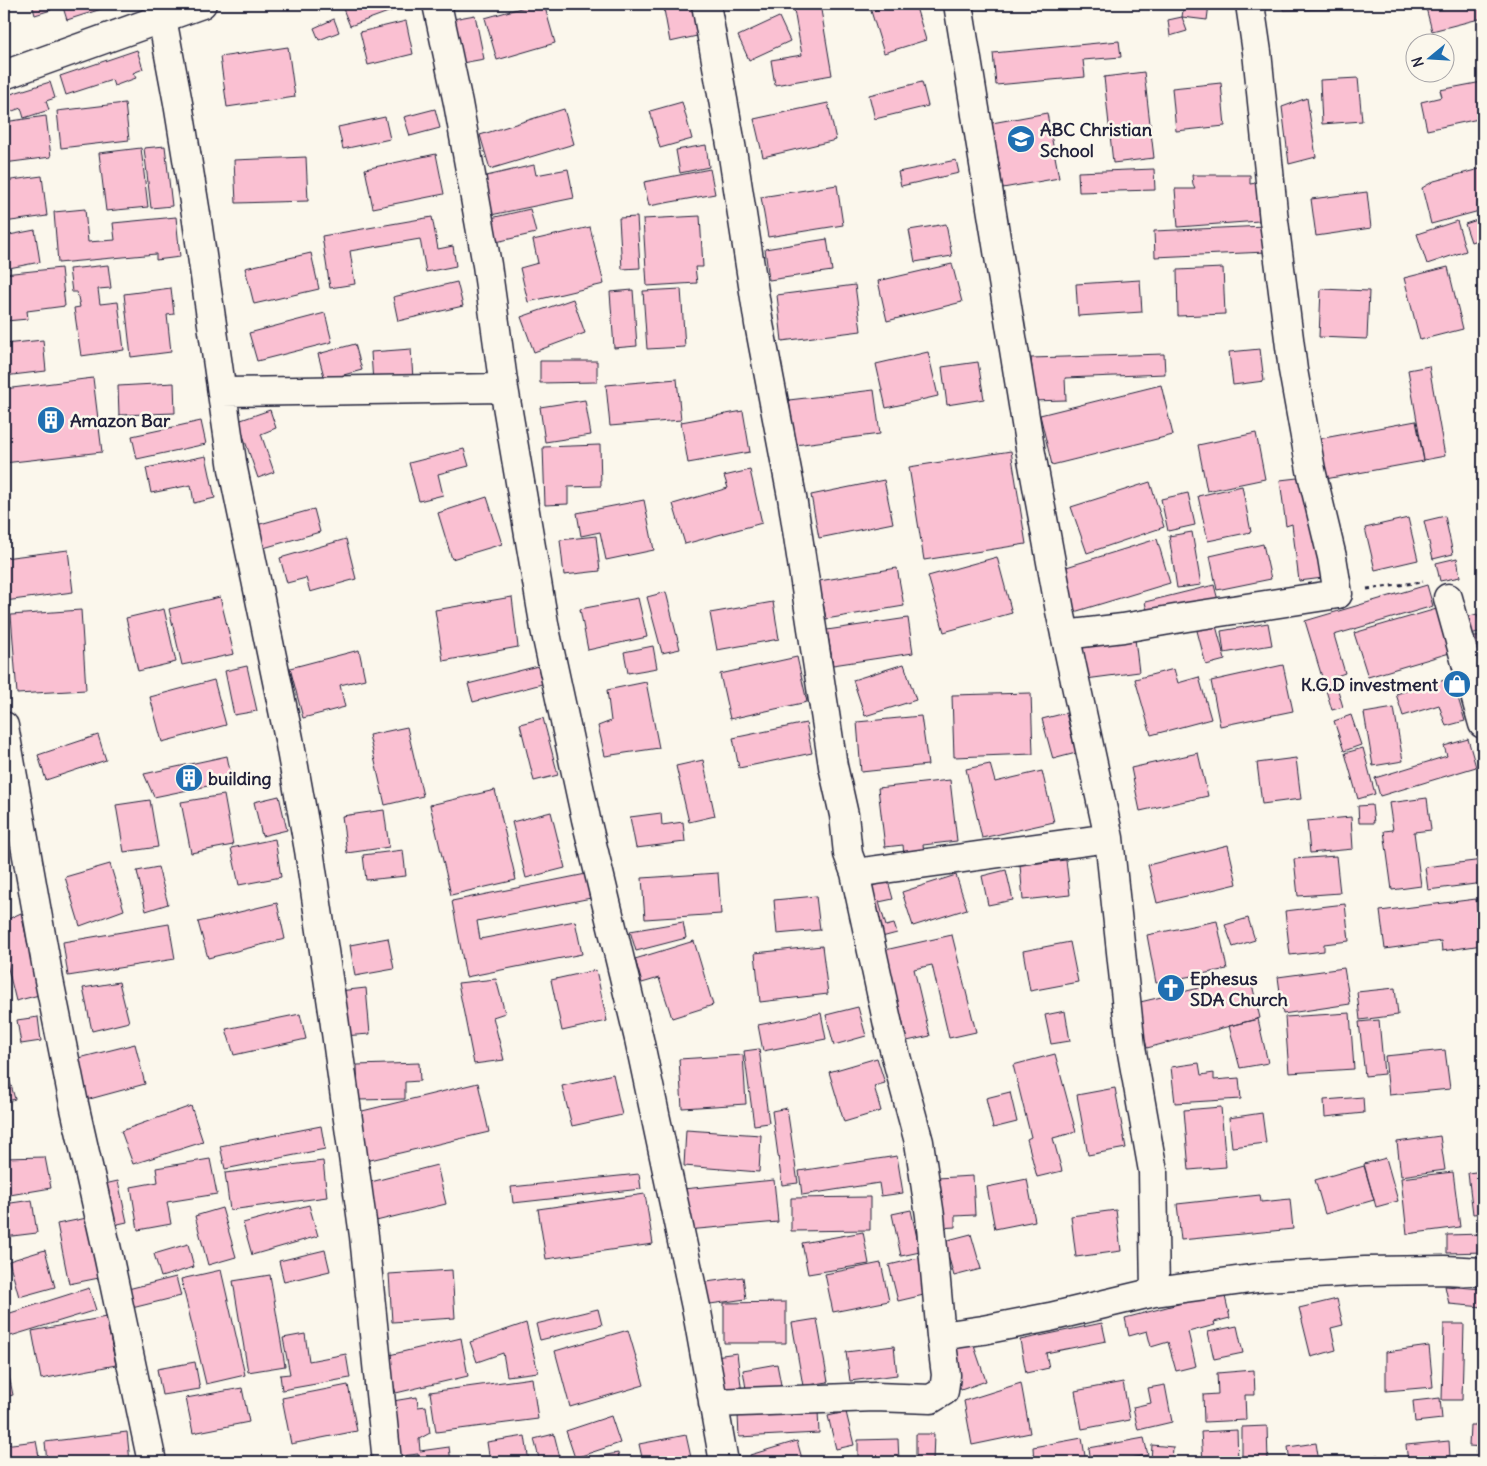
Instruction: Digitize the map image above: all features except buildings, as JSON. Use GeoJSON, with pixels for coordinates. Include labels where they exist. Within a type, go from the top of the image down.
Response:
{"type":"FeatureCollection","features":[{"type":"Feature","properties":{"kind":"street"},"geometry":{"type":"LineString","coordinates":[[4,75],[202,4]]}},
{"type":"Feature","properties":{"kind":"street"},"geometry":{"type":"LineString","coordinates":[[437,4],[458,103],[486,256],[504,388],[546,630],[586,819],[639,1039],[697,1312],[724,1462]]}},
{"type":"Feature","properties":{"kind":"street"},"geometry":{"type":"LineString","coordinates":[[706,4],[733,156],[759,324],[792,497],[833,766],[844,815],[848,854],[855,873],[890,1034],[919,1142],[930,1216],[946,1375],[944,1391],[931,1399],[875,1396],[714,1403]]}},
{"type":"Feature","properties":{"kind":"street"},"geometry":{"type":"LineString","coordinates":[[958,4],[1030,448],[1065,635],[1109,838],[1131,1047],[1153,1171],[1155,1292]]}},
{"type":"Feature","properties":{"kind":"street"},"geometry":{"type":"LineString","coordinates":[[1065,635],[1123,628],[1187,616],[1338,594],[1332,557],[1311,470],[1293,370],[1250,4]]}},
{"type":"Feature","properties":{"kind":"street"},"geometry":{"type":"LineString","coordinates":[[162,18],[196,214],[233,469],[310,850],[364,1236],[387,1462]]}},
{"type":"Feature","properties":{"kind":"street"},"geometry":{"type":"LineString","coordinates":[[222,392],[504,388]]}},
{"type":"Feature","properties":{"kind":"street"},"geometry":{"type":"LineString","coordinates":[[1448,598],[1483,724]]}},
{"type":"Feature","properties":{"kind":"street"},"geometry":{"type":"LineString","coordinates":[[4,726],[62,1047],[152,1462]]}},
{"type":"Feature","properties":{"kind":"street"},"geometry":{"type":"LineString","coordinates":[[855,873],[1109,838]]}},
{"type":"Feature","properties":{"kind":"street"},"geometry":{"type":"LineString","coordinates":[[941,1336],[983,1330],[1155,1292],[1265,1276],[1365,1270],[1483,1272]]}},
{"type":"Feature","properties":{"kind":"path"},"geometry":{"type":"LineString","coordinates":[[1338,594],[1427,581],[1442,587],[1448,598]]}},
{"type":"Feature","properties":{"kind":"place","name":"ABC Christian School"},"geometry":{"type":"Point","coordinates":[1021,139]}},
{"type":"Feature","properties":{"kind":"place","name":"Amazon Bar"},"geometry":{"type":"Point","coordinates":[51,420]}},
{"type":"Feature","properties":{"kind":"place","name":"K.G.D investment"},"geometry":{"type":"Point","coordinates":[1457,684]}},
{"type":"Feature","properties":{"kind":"place","name":"building"},"geometry":{"type":"Point","coordinates":[189,778]}},
{"type":"Feature","properties":{"kind":"place","name":"Ephesus SDA Church"},"geometry":{"type":"Point","coordinates":[1171,988]}}]}
